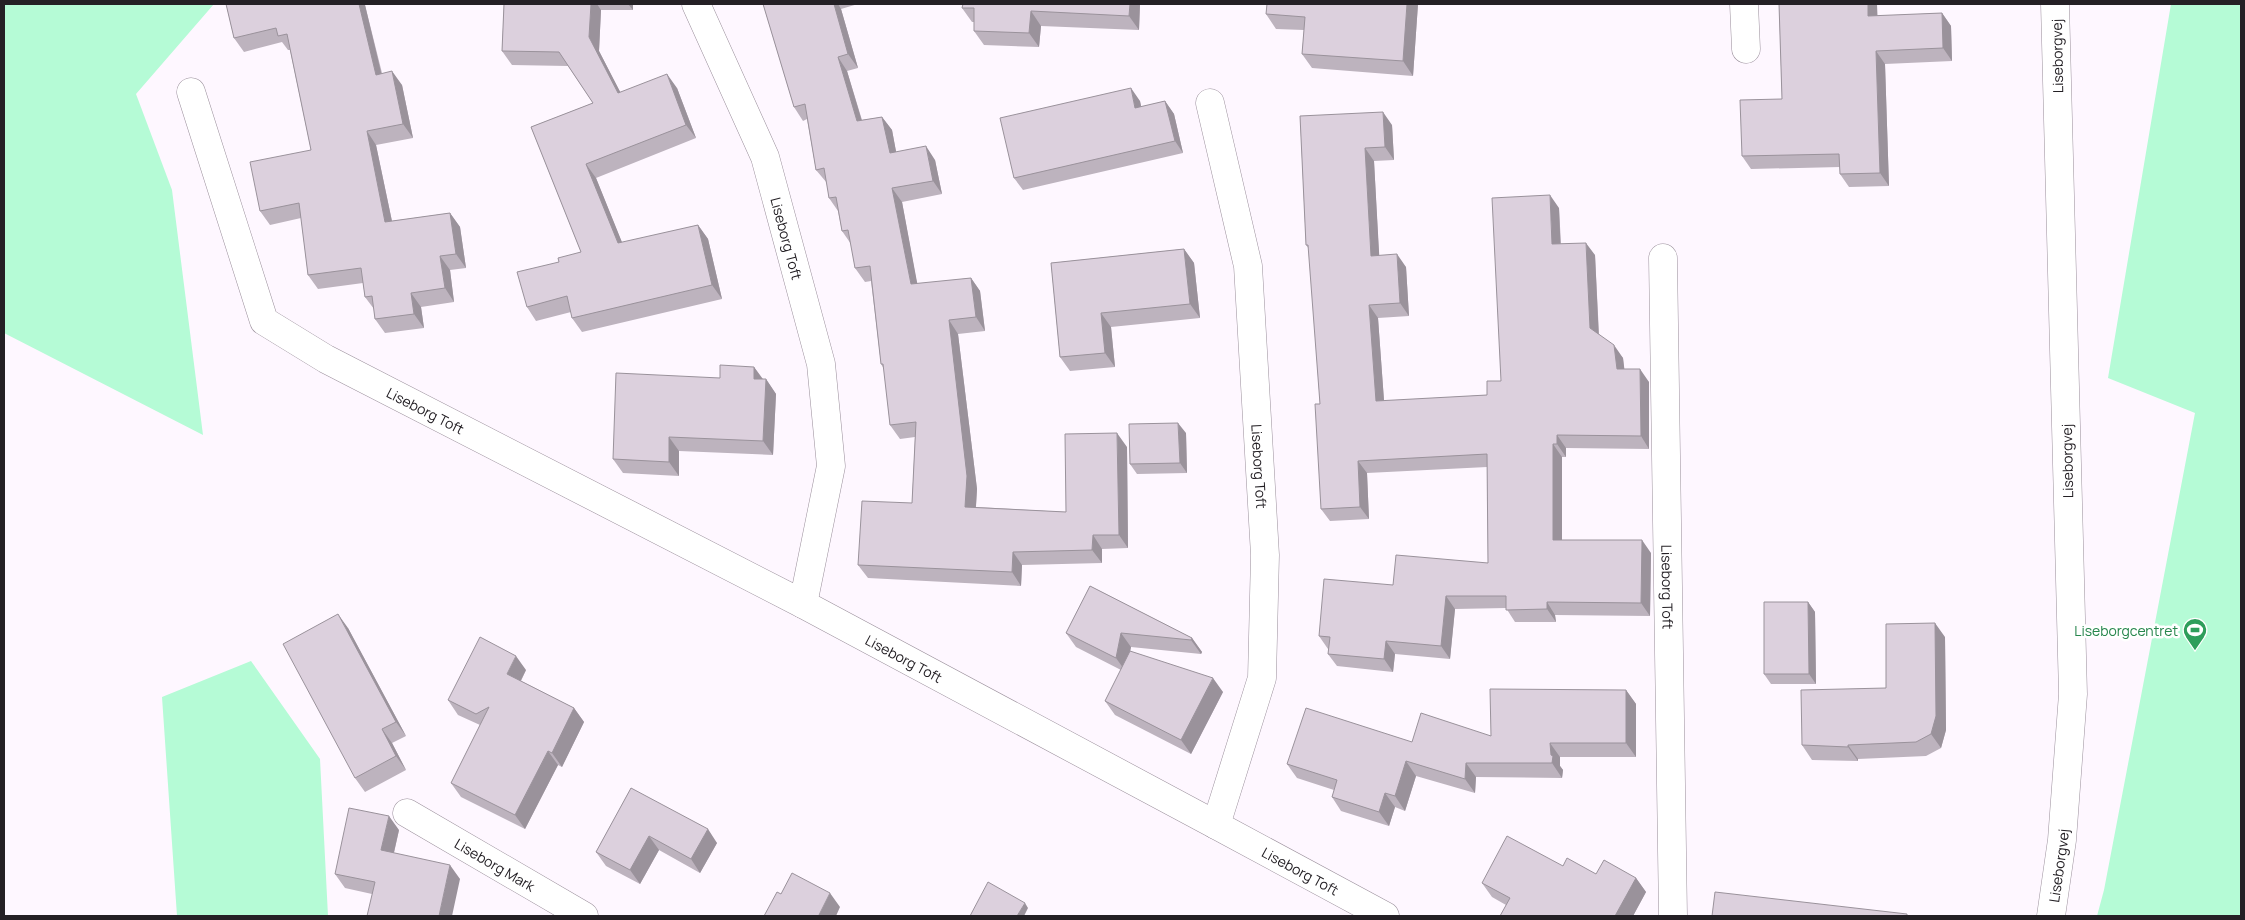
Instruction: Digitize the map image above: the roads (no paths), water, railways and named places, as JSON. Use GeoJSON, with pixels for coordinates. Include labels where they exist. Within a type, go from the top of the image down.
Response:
{"type":"FeatureCollection","features":[{"type":"Feature","properties":{"kind":"street","name":"Liseborg Toft"},"geometry":{"type":"LineString","coordinates":[[696,4],[765,157],[821,364],[831,466],[802,604]]}},
{"type":"Feature","properties":{"kind":"street"},"geometry":{"type":"LineString","coordinates":[[1744,4],[1746,49]]}},
{"type":"Feature","properties":{"kind":"street","name":"Liseborgvej"},"geometry":{"type":"LineString","coordinates":[[2051,916],[2062,840],[2072,694],[2055,4]]}},
{"type":"Feature","properties":{"kind":"street","name":"Liseborg Toft"},"geometry":{"type":"LineString","coordinates":[[191,92],[264,321],[326,359],[802,604],[1385,916]]}},
{"type":"Feature","properties":{"kind":"street","name":"Liseborg Toft"},"geometry":{"type":"LineString","coordinates":[[1210,103],[1248,266],[1265,555],[1262,678],[1216,825]]}},
{"type":"Feature","properties":{"kind":"street","name":"Liseborg Toft"},"geometry":{"type":"LineString","coordinates":[[1663,258],[1673,916]]}},
{"type":"Feature","properties":{"kind":"street","name":"Liseborg Mark"},"geometry":{"type":"LineString","coordinates":[[407,813],[584,916]]}},
{"type":"Feature","properties":{"kind":"place","name":"Liseborgcentret"},"geometry":{"type":"Point","coordinates":[2195,651]}}]}
